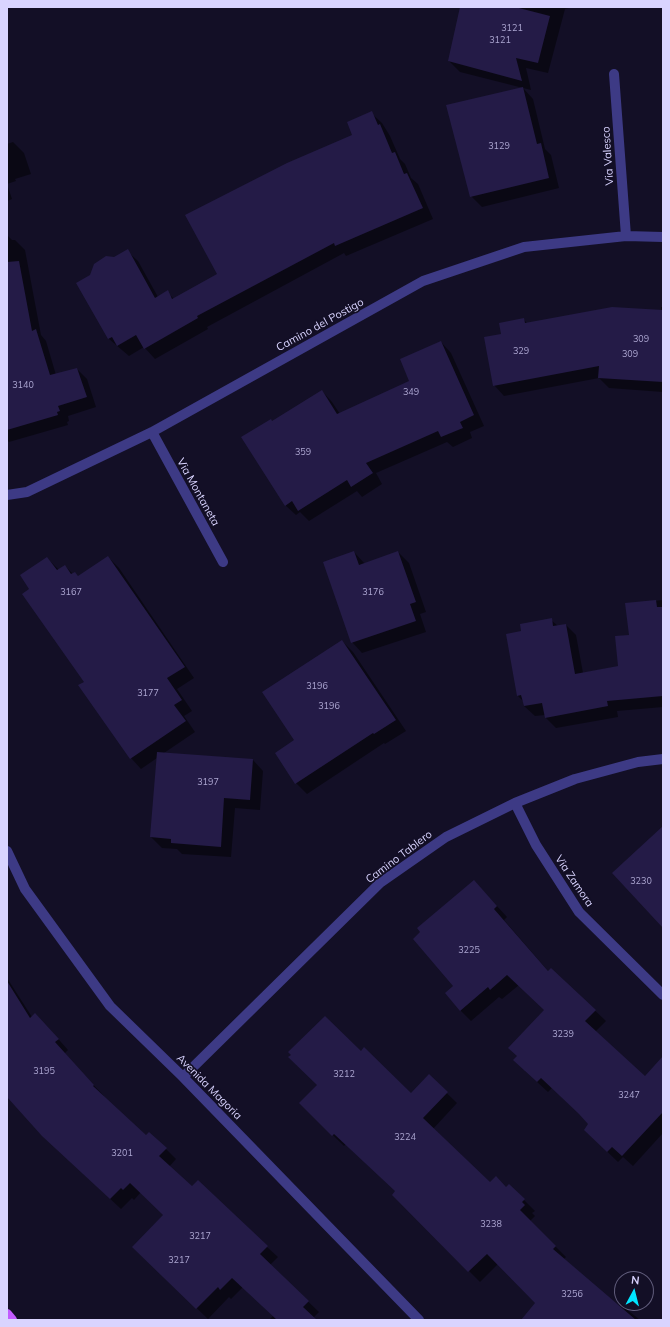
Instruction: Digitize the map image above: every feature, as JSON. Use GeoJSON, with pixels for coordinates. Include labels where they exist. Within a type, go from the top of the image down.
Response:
{"type":"FeatureCollection","features":[{"type":"Feature","properties":{"kind":"main road"},"geometry":{"type":"LineString","coordinates":[[7,1314],[12,1320]]}},
{"type":"Feature","properties":{"kind":"street","name":"Via Valesco"},"geometry":{"type":"LineString","coordinates":[[614,74],[626,236]]}},
{"type":"Feature","properties":{"kind":"street","name":"Camino del Postigo"},"geometry":{"type":"LineString","coordinates":[[7,495],[27,492],[152,432],[423,281],[524,247],[626,236],[663,237]]}},
{"type":"Feature","properties":{"kind":"street","name":"Via Montaneta"},"geometry":{"type":"LineString","coordinates":[[152,432],[223,562]]}},
{"type":"Feature","properties":{"kind":"street","name":"Camino Tablero"},"geometry":{"type":"LineString","coordinates":[[183,1077],[380,883],[446,837],[515,802],[575,779],[638,762],[663,758]]}},
{"type":"Feature","properties":{"kind":"street","name":"Via Zamora"},"geometry":{"type":"LineString","coordinates":[[515,802],[536,845],[578,912],[663,996]]}},
{"type":"Feature","properties":{"kind":"street","name":"Avenida Magoria"},"geometry":{"type":"LineString","coordinates":[[7,851],[25,889],[110,1006],[183,1077],[419,1320]]}},
{"type":"Feature","properties":{"kind":"building"},"geometry":{"type":"Polygon","coordinates":[[[460,7],[515,7],[550,16],[538,63],[516,58],[522,81],[448,61],[460,7]]]}},
{"type":"Feature","properties":{"kind":"building"},"geometry":{"type":"Polygon","coordinates":[[[523,87],[537,144],[541,143],[549,178],[470,197],[446,105],[523,87]]]}},
{"type":"Feature","properties":{"kind":"building"},"geometry":{"type":"Polygon","coordinates":[[[372,111],[378,125],[380,124],[392,153],[395,152],[404,174],[407,173],[423,208],[335,246],[334,243],[197,316],[198,318],[144,349],[136,335],[117,346],[112,337],[108,339],[76,283],[90,275],[94,264],[106,256],[114,257],[128,249],[155,298],[168,290],[172,299],[217,274],[185,215],[287,163],[352,135],[347,122],[372,111]]]}},
{"type":"Feature","properties":{"kind":"building"},"geometry":{"type":"Polygon","coordinates":[[[19,261],[32,331],[36,329],[50,375],[77,368],[87,397],[58,406],[60,411],[57,412],[58,415],[7,430],[7,262],[19,261]]]}},
{"type":"Feature","properties":{"kind":"building"},"geometry":{"type":"Polygon","coordinates":[[[612,307],[663,310],[663,382],[598,378],[599,366],[493,386],[484,337],[501,334],[499,323],[524,318],[525,323],[612,307]]]}},
{"type":"Feature","properties":{"kind":"building"},"geometry":{"type":"Polygon","coordinates":[[[441,341],[474,415],[460,422],[463,428],[441,437],[438,431],[366,463],[373,473],[351,487],[347,480],[298,511],[292,501],[285,506],[241,437],[271,419],[272,421],[322,390],[337,414],[409,381],[400,359],[441,341]]]}},
{"type":"Feature","properties":{"kind":"building"},"geometry":{"type":"Polygon","coordinates":[[[354,551],[359,565],[398,551],[416,602],[410,604],[416,621],[351,643],[323,562],[354,551]]]}},
{"type":"Feature","properties":{"kind":"building"},"geometry":{"type":"Polygon","coordinates":[[[108,556],[185,667],[167,678],[182,700],[174,705],[186,721],[130,759],[78,685],[84,682],[22,594],[29,589],[20,575],[47,557],[57,570],[65,565],[71,574],[75,572],[78,576],[108,556]]]}},
{"type":"Feature","properties":{"kind":"building"},"geometry":{"type":"Polygon","coordinates":[[[656,600],[657,607],[663,607],[663,696],[607,701],[608,706],[545,718],[542,703],[524,706],[521,695],[517,696],[506,634],[521,631],[520,624],[552,618],[553,626],[566,624],[575,674],[618,666],[615,636],[629,635],[625,603],[656,600]]]}},
{"type":"Feature","properties":{"kind":"building"},"geometry":{"type":"Polygon","coordinates":[[[342,640],[396,720],[374,734],[373,733],[295,784],[275,753],[294,740],[262,692],[342,640]]]}},
{"type":"Feature","properties":{"kind":"building"},"geometry":{"type":"Polygon","coordinates":[[[157,752],[253,759],[250,800],[224,798],[221,847],[171,843],[171,839],[150,837],[157,752]]]}},
{"type":"Feature","properties":{"kind":"building"},"geometry":{"type":"Polygon","coordinates":[[[663,826],[663,928],[612,873],[663,826]]]}},
{"type":"Feature","properties":{"kind":"building"},"geometry":{"type":"Polygon","coordinates":[[[474,880],[497,906],[494,909],[548,971],[551,968],[596,1010],[585,1021],[645,1076],[663,1056],[663,1112],[622,1156],[612,1147],[607,1152],[584,1130],[588,1124],[579,1114],[541,1078],[537,1082],[513,1060],[517,1056],[508,1048],[544,1010],[507,975],[490,990],[488,987],[460,1011],[445,993],[453,986],[413,939],[420,932],[417,928],[474,880]]]}},
{"type":"Feature","properties":{"kind":"building"},"geometry":{"type":"Polygon","coordinates":[[[7,981],[30,1018],[35,1013],[59,1039],[55,1042],[94,1085],[93,1086],[146,1135],[149,1132],[167,1148],[159,1156],[192,1186],[198,1180],[268,1246],[260,1254],[309,1301],[303,1307],[317,1320],[277,1320],[232,1278],[220,1290],[218,1287],[196,1309],[132,1247],[163,1215],[130,1183],[123,1190],[121,1188],[110,1199],[42,1136],[7,1097],[7,981]]]}},
{"type":"Feature","properties":{"kind":"building"},"geometry":{"type":"Polygon","coordinates":[[[325,1016],[361,1051],[364,1047],[411,1093],[429,1074],[448,1092],[423,1118],[490,1182],[496,1176],[506,1187],[509,1184],[525,1199],[522,1202],[525,1205],[520,1210],[556,1246],[553,1249],[614,1301],[614,1311],[625,1311],[636,1320],[521,1320],[535,1303],[487,1254],[468,1272],[392,1195],[395,1191],[334,1134],[332,1136],[299,1103],[317,1085],[288,1057],[291,1055],[288,1052],[325,1016]]]}}]}
